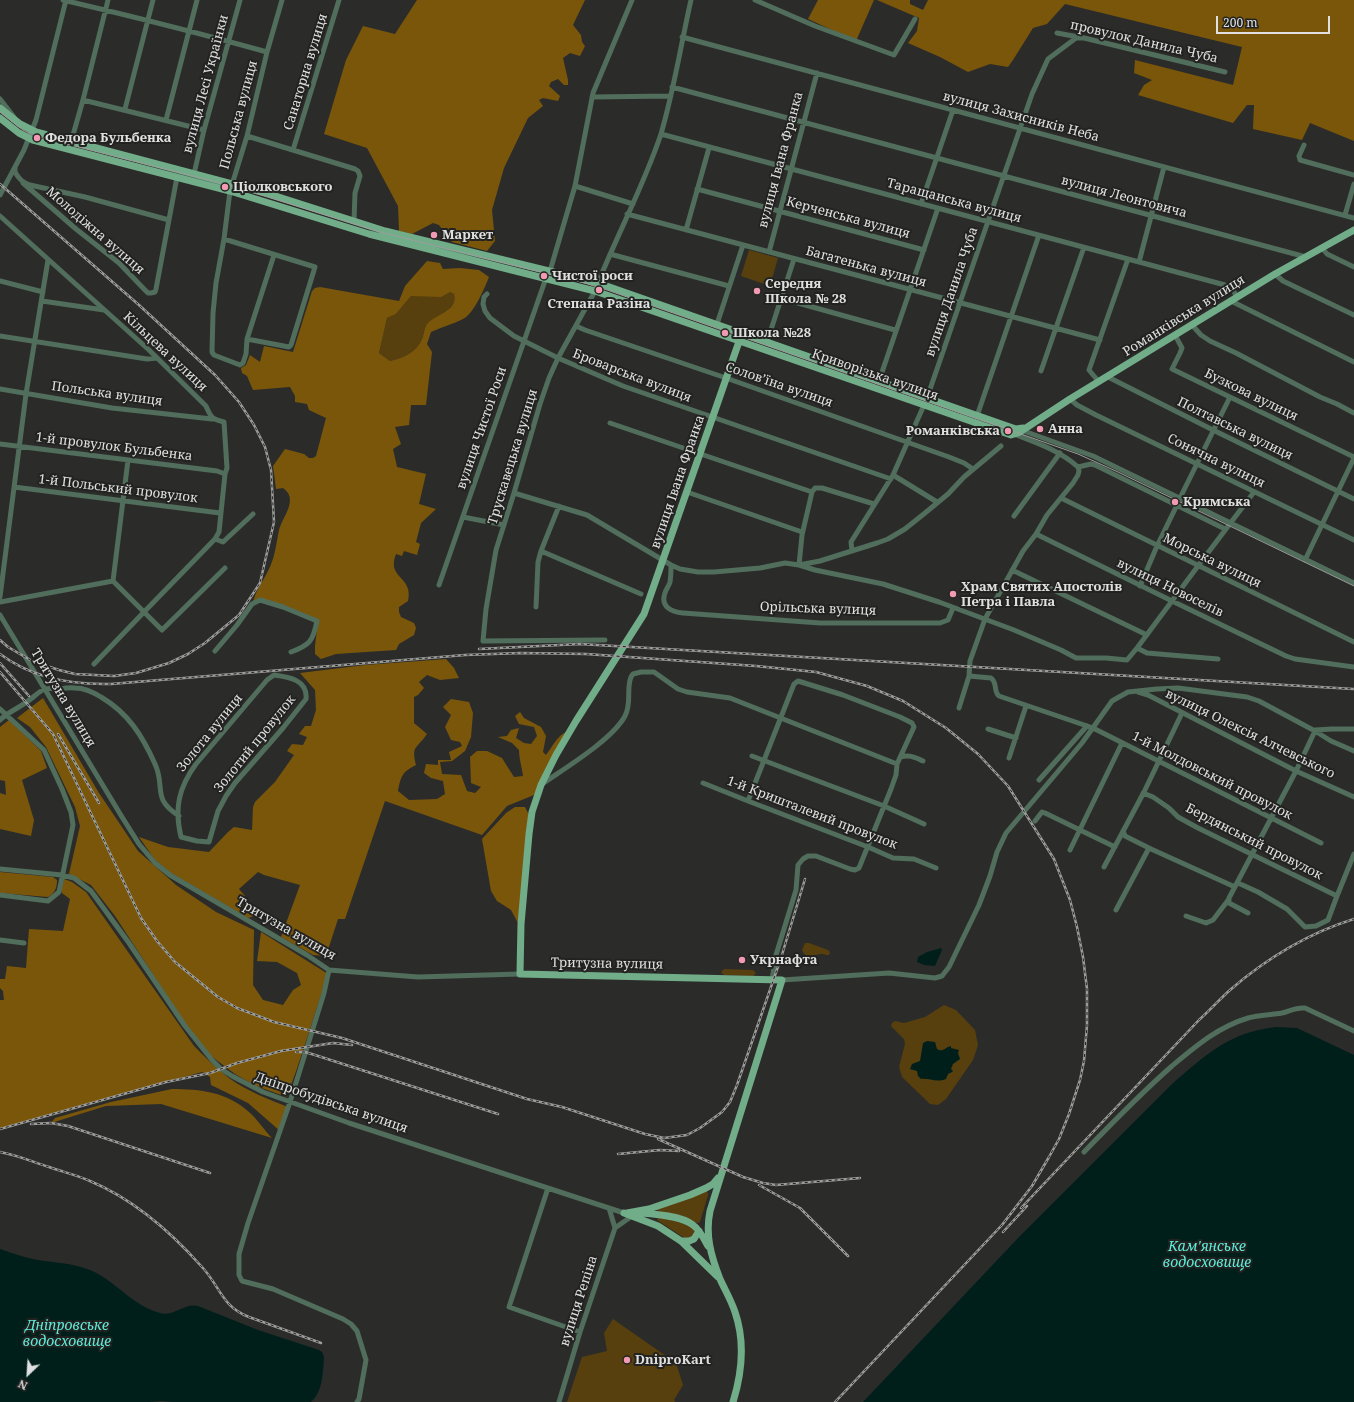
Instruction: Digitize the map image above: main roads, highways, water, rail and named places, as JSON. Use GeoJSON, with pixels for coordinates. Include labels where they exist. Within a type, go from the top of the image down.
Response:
{"type":"FeatureCollection","features":[{"type":"Feature","properties":{"kind":"main road","name":"Криворізька вулиця"},"geometry":{"type":"LineString","coordinates":[[0,108],[20,124],[32,130],[71,142],[232,184],[385,231],[598,283],[879,381],[1007,434],[1029,426]]}},
{"type":"Feature","properties":{"kind":"main road","name":"Криворізька вулиця"},"geometry":{"type":"LineString","coordinates":[[0,118],[28,138],[230,191],[369,234],[595,291],[739,341],[925,401],[977,416],[1017,431]]}},
{"type":"Feature","properties":{"kind":"main road","name":"Романківська вулиця"},"geometry":{"type":"LineString","coordinates":[[1029,426],[1070,399],[1275,274],[1354,230]]}},
{"type":"Feature","properties":{"kind":"main road","name":"вулиця Івана Франка"},"geometry":{"type":"LineString","coordinates":[[520,974],[521,924],[532,812],[541,785],[567,737],[644,614],[742,333]]}},
{"type":"Feature","properties":{"kind":"main road","name":"Тритузна вулиця"},"geometry":{"type":"LineString","coordinates":[[520,974],[782,980],[721,1174]]}},
{"type":"Feature","properties":{"kind":"main road"},"geometry":{"type":"LineString","coordinates":[[629,1214],[706,1188],[713,1184],[721,1174]]}},
{"type":"Feature","properties":{"kind":"main road"},"geometry":{"type":"LineString","coordinates":[[709,1247],[708,1222],[721,1174]]}},
{"type":"Feature","properties":{"kind":"main road"},"geometry":{"type":"LineString","coordinates":[[658,1226],[653,1220],[652,1214],[659,1205]]}},
{"type":"Feature","properties":{"kind":"main road"},"geometry":{"type":"LineString","coordinates":[[629,1214],[652,1214],[673,1217],[689,1222],[699,1231],[709,1247],[720,1280],[730,1297],[740,1332],[741,1369],[738,1388],[733,1402]]}},
{"type":"Feature","properties":{"kind":"main road"},"geometry":{"type":"LineString","coordinates":[[629,1214],[658,1226],[682,1241],[720,1280]]}},
{"type":"Feature","properties":{"kind":"main road"},"geometry":{"type":"LineString","coordinates":[[682,1241],[694,1240],[699,1231]]}},
{"type":"Feature","properties":{"kind":"water"},"geometry":{"type":"Polygon","coordinates":[[[941,948],[942,950],[935,966],[924,965],[917,962],[918,957],[927,952],[941,948]]]}},
{"type":"Feature","properties":{"kind":"water","name":"Кам'янське водосховище"},"geometry":{"type":"Polygon","coordinates":[[[1276,1027],[1297,1028],[1354,1055],[1354,1402],[863,1402],[1018,1238],[1171,1085],[1206,1055],[1218,1047],[1244,1034],[1276,1027]]]}},
{"type":"Feature","properties":{"kind":"water"},"geometry":{"type":"Polygon","coordinates":[[[927,1041],[935,1042],[937,1049],[939,1050],[951,1046],[951,1048],[959,1050],[958,1053],[960,1059],[953,1064],[951,1069],[953,1071],[948,1074],[946,1079],[939,1081],[921,1079],[918,1076],[917,1071],[910,1069],[912,1064],[920,1061],[923,1043],[927,1041]]]}},
{"type":"Feature","properties":{"kind":"water","name":"Дніпровське водосховище"},"geometry":{"type":"Polygon","coordinates":[[[0,1249],[33,1259],[71,1265],[90,1270],[99,1274],[140,1304],[160,1313],[165,1314],[188,1306],[198,1306],[258,1330],[319,1350],[322,1352],[324,1357],[322,1381],[318,1393],[311,1402],[0,1402],[0,1249]]]}},
{"type":"Feature","properties":{"kind":"tram line"},"geometry":{"type":"LineString","coordinates":[[0,112],[23,130],[35,136],[232,186],[380,232],[581,282],[607,290],[1001,427],[1078,454],[1118,472],[1354,586]]}},
{"type":"Feature","properties":{"kind":"railway"},"geometry":{"type":"LineString","coordinates":[[0,184],[139,305],[215,375],[239,402],[254,425],[265,447],[271,470],[274,522],[260,583],[239,615],[205,643],[188,654],[169,663],[136,673],[114,676],[75,674],[32,661],[8,647],[0,640]]}},
{"type":"Feature","properties":{"kind":"railway"},"geometry":{"type":"LineString","coordinates":[[479,649],[580,644],[1354,689]]}},
{"type":"Feature","properties":{"kind":"railway"},"geometry":{"type":"LineString","coordinates":[[0,654],[25,669],[39,674],[67,681],[96,684],[465,655],[521,653],[586,654],[756,666],[816,672],[867,686],[903,701],[946,728],[978,754],[1008,786],[1054,859],[1070,900],[1083,957],[1087,989],[1087,1025],[1084,1061],[1080,1080],[1059,1139],[1032,1186],[1002,1225],[835,1402]]}},
{"type":"Feature","properties":{"kind":"railway"},"geometry":{"type":"LineString","coordinates":[[0,663],[29,696]]}},
{"type":"Feature","properties":{"kind":"railway"},"geometry":{"type":"LineString","coordinates":[[0,672],[53,734],[141,918],[157,941],[175,962],[218,997],[237,1008],[274,1022],[342,1038],[527,1099],[562,1107],[645,1134],[664,1138],[687,1135],[700,1128],[722,1112],[730,1102],[781,958],[805,879]]}},
{"type":"Feature","properties":{"kind":"railway"},"geometry":{"type":"LineString","coordinates":[[58,734],[99,803]]}},
{"type":"Feature","properties":{"kind":"railway"},"geometry":{"type":"LineString","coordinates":[[1021,1208],[1199,1020],[1230,990],[1258,968],[1304,939],[1354,919]]}},
{"type":"Feature","properties":{"kind":"railway"},"geometry":{"type":"LineString","coordinates":[[0,1129],[166,1082],[210,1073],[237,1063],[281,1051],[333,1043],[352,1045]]}},
{"type":"Feature","properties":{"kind":"railway"},"geometry":{"type":"LineString","coordinates":[[296,1052],[305,1052],[315,1055],[498,1114]]}},
{"type":"Feature","properties":{"kind":"railway"},"geometry":{"type":"LineString","coordinates":[[31,1124],[51,1123],[68,1126],[210,1173]]}},
{"type":"Feature","properties":{"kind":"railway"},"geometry":{"type":"LineString","coordinates":[[658,1139],[743,1177],[763,1183],[776,1185],[860,1178]]}},
{"type":"Feature","properties":{"kind":"railway"},"geometry":{"type":"LineString","coordinates":[[618,1154],[660,1150],[679,1151]]}},
{"type":"Feature","properties":{"kind":"railway"},"geometry":{"type":"LineString","coordinates":[[0,1152],[80,1177],[106,1188],[136,1207],[177,1241],[208,1274],[232,1307],[249,1317],[321,1343]]}},
{"type":"Feature","properties":{"kind":"railway"},"geometry":{"type":"LineString","coordinates":[[759,1185],[800,1208],[848,1256]]}},
{"type":"Feature","properties":{"kind":"railway"},"geometry":{"type":"LineString","coordinates":[[1003,1232],[1027,1206]]}},
{"type":"Feature","properties":{"kind":"place","name":"Федора Бульбенка"},"geometry":{"type":"Point","coordinates":[37,138]}},
{"type":"Feature","properties":{"kind":"place","name":"Ціолковського"},"geometry":{"type":"Point","coordinates":[225,187]}},
{"type":"Feature","properties":{"kind":"place","name":"Маркет"},"geometry":{"type":"Point","coordinates":[434,235]}},
{"type":"Feature","properties":{"kind":"place","name":"Чистої роси"},"geometry":{"type":"Point","coordinates":[544,276]}},
{"type":"Feature","properties":{"kind":"place","name":"Степана Разіна"},"geometry":{"type":"Point","coordinates":[599,290]}},
{"type":"Feature","properties":{"kind":"place","name":"Середня Школа № 28"},"geometry":{"type":"Point","coordinates":[757,291]}},
{"type":"Feature","properties":{"kind":"place","name":"Школа №28"},"geometry":{"type":"Point","coordinates":[725,333]}},
{"type":"Feature","properties":{"kind":"place","name":"Анна"},"geometry":{"type":"Point","coordinates":[1040,429]}},
{"type":"Feature","properties":{"kind":"place","name":"Романківська"},"geometry":{"type":"Point","coordinates":[1008,431]}},
{"type":"Feature","properties":{"kind":"place","name":"Кримська"},"geometry":{"type":"Point","coordinates":[1175,502]}},
{"type":"Feature","properties":{"kind":"place","name":"Храм Святих Апостолів Петра і Павла"},"geometry":{"type":"Point","coordinates":[953,594]}},
{"type":"Feature","properties":{"kind":"place","name":"Укрнафта"},"geometry":{"type":"Point","coordinates":[742,960]}},
{"type":"Feature","properties":{"kind":"place","name":"DniproKart"},"geometry":{"type":"Point","coordinates":[627,1360]}}]}
